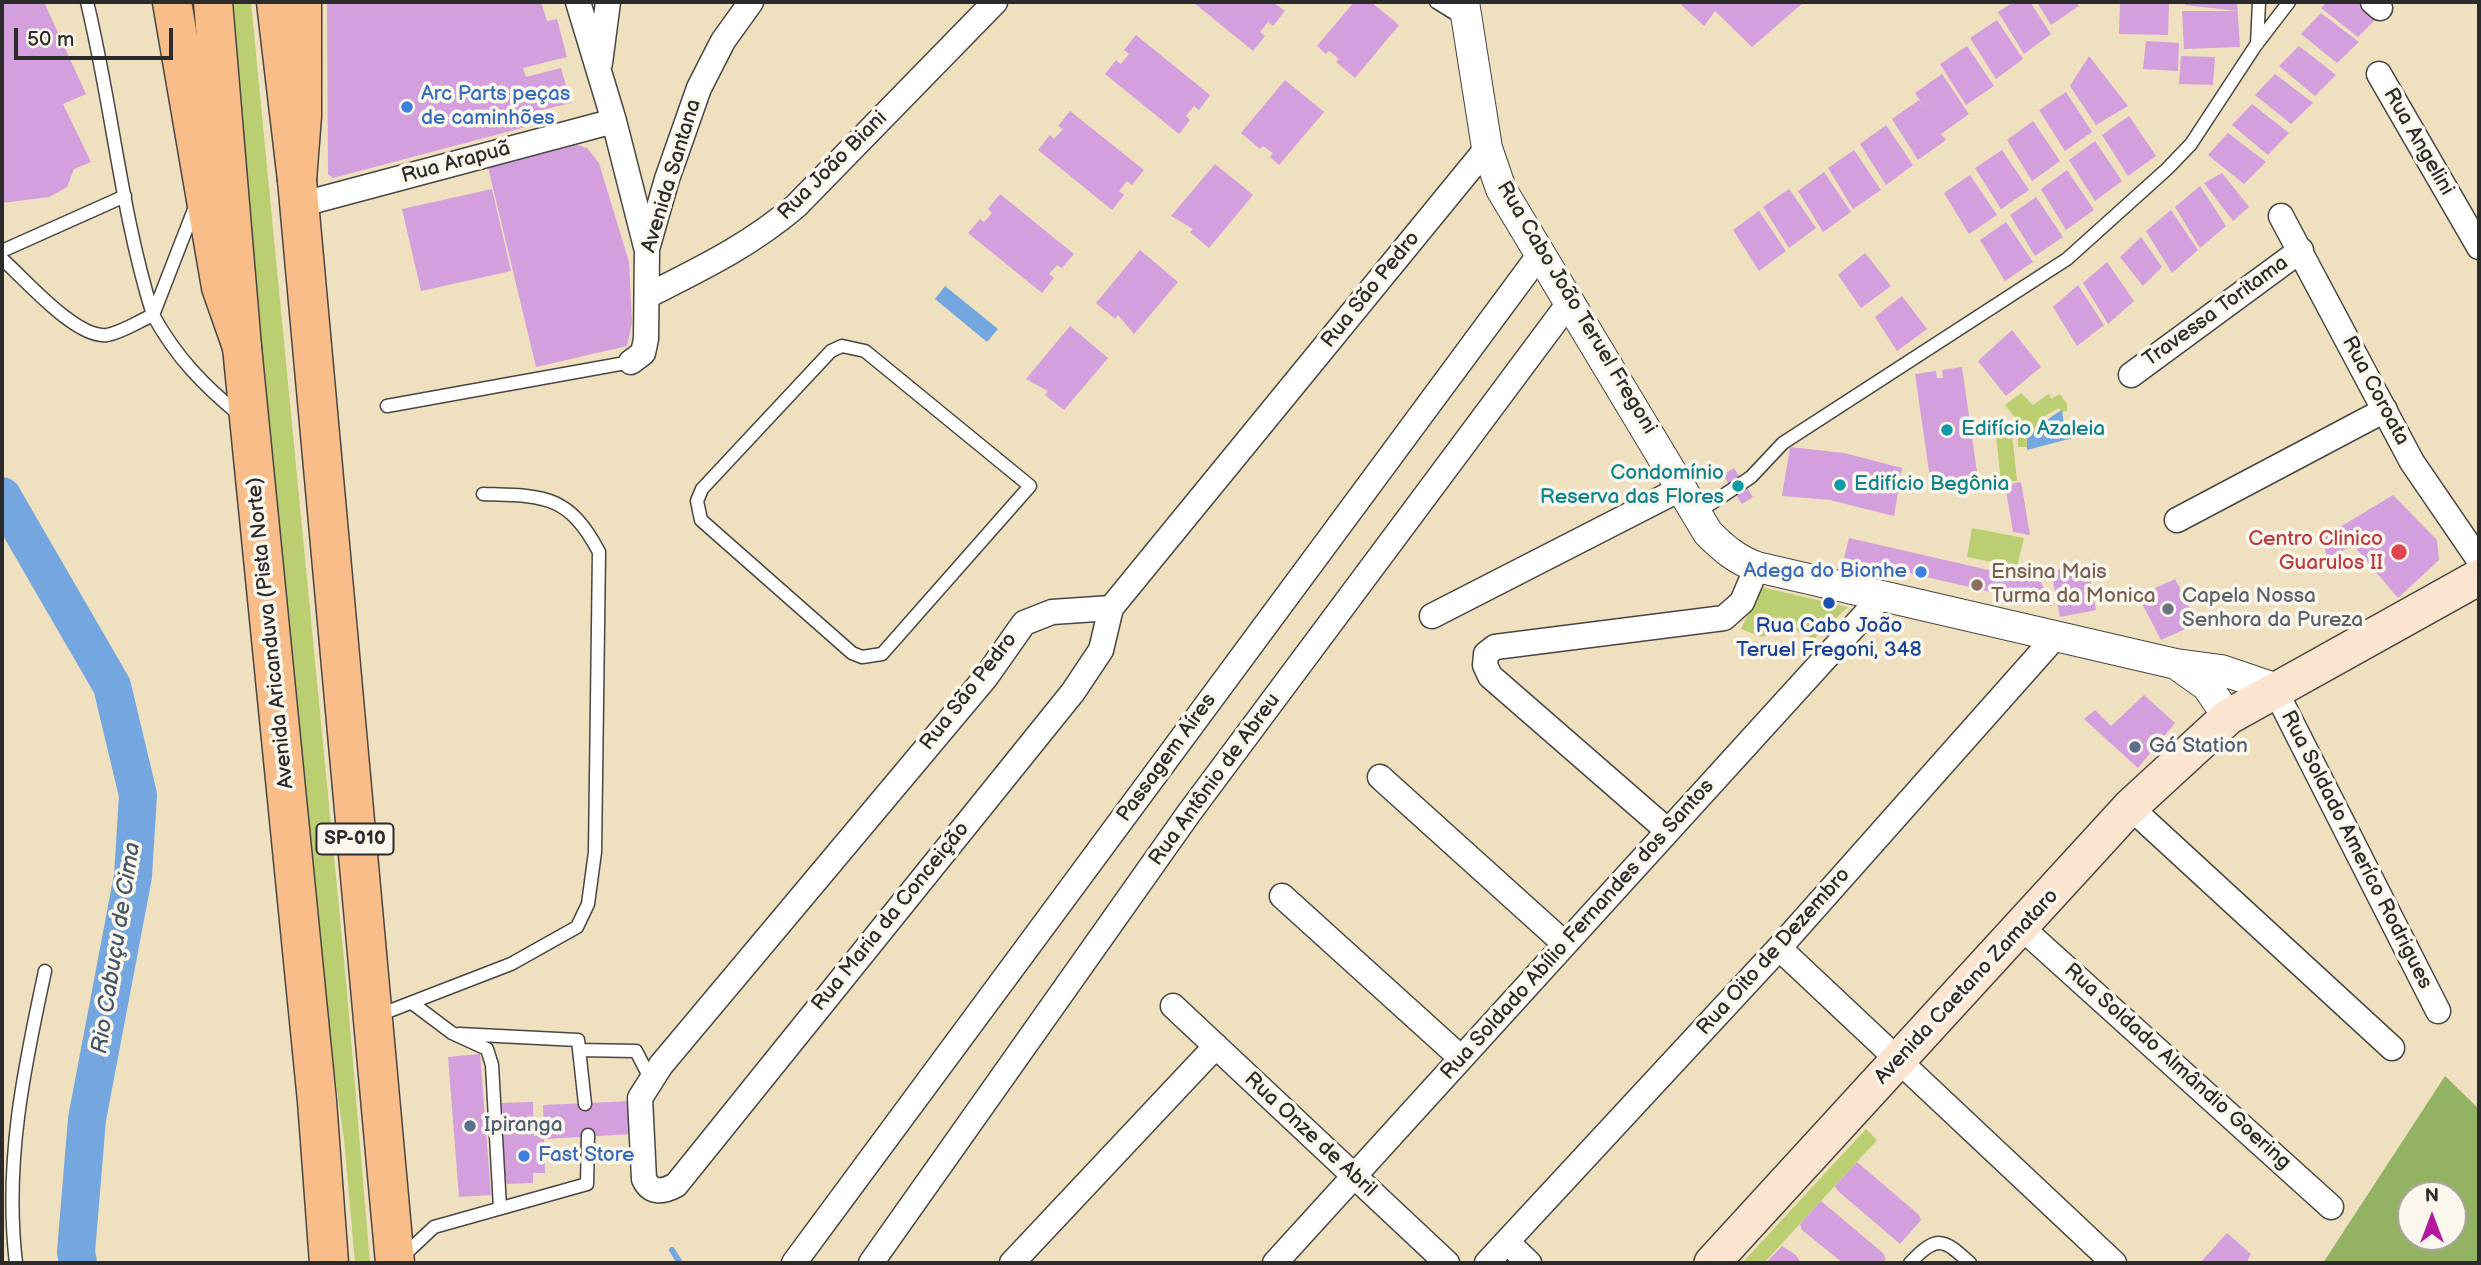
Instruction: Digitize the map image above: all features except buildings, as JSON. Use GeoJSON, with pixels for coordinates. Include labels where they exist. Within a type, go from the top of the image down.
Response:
{"type":"FeatureCollection","features":[{"type":"Feature","properties":{"kind":"highway"},"geometry":{"type":"LineString","coordinates":[[172,2],[221,287],[243,347]]}},
{"type":"Feature","properties":{"kind":"highway","name":"Avenida Aricanduva (Pista Norte)"},"geometry":{"type":"LineString","coordinates":[[213,2],[250,422],[317,1101],[329,1263]]}},
{"type":"Feature","properties":{"kind":"highway"},"geometry":{"type":"LineString","coordinates":[[276,2],[298,193]]}},
{"type":"Feature","properties":{"kind":"highway"},"geometry":{"type":"LineString","coordinates":[[298,193],[302,116],[302,2]]}},
{"type":"Feature","properties":{"kind":"highway","name":"SP-010"},"geometry":{"type":"LineString","coordinates":[[298,193],[316,415],[395,1263]]}},
{"type":"Feature","properties":{"kind":"main road"},"geometry":{"type":"LineString","coordinates":[[2228,717],[2274,688],[2479,577]]}},
{"type":"Feature","properties":{"kind":"main road","name":"Avenida Caetano Zamataro"},"geometry":{"type":"LineString","coordinates":[[1712,1263],[2022,928],[2130,807],[2228,717]]}},
{"type":"Feature","properties":{"kind":"street"},"geometry":{"type":"LineString","coordinates":[[578,2],[614,121],[647,249]]}},
{"type":"Feature","properties":{"kind":"street"},"geometry":{"type":"LineString","coordinates":[[599,69],[608,2]]}},
{"type":"Feature","properties":{"kind":"street","name":"Avenida Santana"},"geometry":{"type":"LineString","coordinates":[[631,362],[643,353],[647,249],[682,132],[699,88],[723,41],[751,2]]}},
{"type":"Feature","properties":{"kind":"street","name":"Rua João Biani"},"geometry":{"type":"LineString","coordinates":[[647,296],[731,255],[770,228],[796,206],[995,2]]}},
{"type":"Feature","properties":{"kind":"street","name":"Rua Cabo João Teruel Fregoni"},"geometry":{"type":"LineString","coordinates":[[1466,11],[1487,148],[1501,189],[1721,547],[1742,562],[1757,567],[2176,664],[2221,670],[2274,688]]}},
{"type":"Feature","properties":{"kind":"street","name":"Rua Angelini"},"geometry":{"type":"LineString","coordinates":[[2379,74],[2479,247]]}},
{"type":"Feature","properties":{"kind":"street","name":"Rua Arapuã"},"geometry":{"type":"LineString","coordinates":[[298,193],[614,121]]}},
{"type":"Feature","properties":{"kind":"street","name":"Rua São Pedro"},"geometry":{"type":"LineString","coordinates":[[644,1179],[640,1098],[650,1080],[986,677],[1024,622],[1052,612],[1111,608],[1487,148]]}},
{"type":"Feature","properties":{"kind":"street","name":"Rua Coroata"},"geometry":{"type":"LineString","coordinates":[[2281,216],[2412,462],[2440,507],[2479,560]]}},
{"type":"Feature","properties":{"kind":"street","name":"Travessa Toritama"},"geometry":{"type":"LineString","coordinates":[[2131,374],[2301,250]]}},
{"type":"Feature","properties":{"kind":"street","name":"Passagem Aíres"},"geometry":{"type":"LineString","coordinates":[[794,1263],[1541,254]]}},
{"type":"Feature","properties":{"kind":"street","name":"Rua Antônio de Abreu"},"geometry":{"type":"LineString","coordinates":[[870,1263],[1189,813],[1569,303]]}},
{"type":"Feature","properties":{"kind":"street"},"geometry":{"type":"LineString","coordinates":[[2177,520],[2385,410]]}},
{"type":"Feature","properties":{"kind":"street"},"geometry":{"type":"LineString","coordinates":[[1433,616],[1690,500]]}},
{"type":"Feature","properties":{"kind":"street"},"geometry":{"type":"LineString","coordinates":[[1668,831],[1490,676],[1485,665],[1486,654],[1495,647],[1724,618],[1742,602],[1757,567]]}},
{"type":"Feature","properties":{"kind":"street","name":"Rua Soldado Abílio Fernandes dos Santos"},"geometry":{"type":"LineString","coordinates":[[1275,1263],[1881,597]]}},
{"type":"Feature","properties":{"kind":"street","name":"Rua Maria da Conceição"},"geometry":{"type":"LineString","coordinates":[[644,1179],[654,1190],[665,1191],[676,1185],[1073,692],[1101,650],[1111,608]]}},
{"type":"Feature","properties":{"kind":"street","name":"Rua Oito de Dezembro"},"geometry":{"type":"LineString","coordinates":[[1487,1263],[1779,948],[2056,636]]}},
{"type":"Feature","properties":{"kind":"street","name":"Rua Cabo João Teruel Fregoni"},"geometry":{"type":"LineString","coordinates":[[2176,664],[2207,686],[2228,717]]}},
{"type":"Feature","properties":{"kind":"street","name":"Rua Soldado Ameríco Rodrigues"},"geometry":{"type":"LineString","coordinates":[[2274,688],[2438,1011]]}},
{"type":"Feature","properties":{"kind":"street"},"geometry":{"type":"LineString","coordinates":[[1380,777],[1565,944]]}},
{"type":"Feature","properties":{"kind":"street"},"geometry":{"type":"LineString","coordinates":[[2130,807],[2392,1048]]}},
{"type":"Feature","properties":{"kind":"street"},"geometry":{"type":"LineString","coordinates":[[1282,896],[1461,1058]]}},
{"type":"Feature","properties":{"kind":"street","name":"Rua Soldado Almândio Goering"},"geometry":{"type":"LineString","coordinates":[[2022,928],[2331,1206]]}},
{"type":"Feature","properties":{"kind":"street"},"geometry":{"type":"LineString","coordinates":[[1779,948],[2114,1263]]}},
{"type":"Feature","properties":{"kind":"street","name":"Rua Onze de Abril"},"geometry":{"type":"LineString","coordinates":[[1174,1006],[1447,1263]]}},
{"type":"Feature","properties":{"kind":"street"},"geometry":{"type":"LineString","coordinates":[[1013,1263],[1216,1046]]}},
{"type":"Feature","properties":{"kind":"street"},"geometry":{"type":"LineString","coordinates":[[1507,1243],[1529,1263]]}},
{"type":"Feature","properties":{"kind":"lane"},"geometry":{"type":"LineString","coordinates":[[87,2],[102,63],[137,265],[153,315],[171,347],[193,374],[250,422]]}},
{"type":"Feature","properties":{"kind":"lane"},"geometry":{"type":"LineString","coordinates":[[1436,2],[1466,11]]}},
{"type":"Feature","properties":{"kind":"lane"},"geometry":{"type":"LineString","coordinates":[[2256,44],[2259,2]]}},
{"type":"Feature","properties":{"kind":"lane"},"geometry":{"type":"LineString","coordinates":[[1690,500],[1751,477],[1783,443],[2067,259],[2191,144],[2256,44],[2290,2]]}},
{"type":"Feature","properties":{"kind":"lane"},"geometry":{"type":"LineString","coordinates":[[2,259],[63,316],[91,333],[117,332],[153,315],[204,186]]}},
{"type":"Feature","properties":{"kind":"lane"},"geometry":{"type":"LineString","coordinates":[[2,251],[125,196]]}},
{"type":"Feature","properties":{"kind":"lane"},"geometry":{"type":"LineString","coordinates":[[842,346],[865,351],[1030,486],[881,654],[872,657],[852,653],[701,520],[697,511],[702,489],[831,351],[842,346]]}},
{"type":"Feature","properties":{"kind":"lane","name":"Avenida Santana"},"geometry":{"type":"LineString","coordinates":[[387,406],[631,362]]}},
{"type":"Feature","properties":{"kind":"lane"},"geometry":{"type":"LineString","coordinates":[[372,1018],[511,964],[577,928],[588,904],[595,852],[599,552],[577,517],[542,496],[482,494]]}},
{"type":"Feature","properties":{"kind":"lane"},"geometry":{"type":"LineString","coordinates":[[16,1263],[10,1217],[20,1094],[45,971]]}},
{"type":"Feature","properties":{"kind":"lane"},"geometry":{"type":"LineString","coordinates":[[412,1003],[452,1033],[487,1049],[492,1065],[499,1208]]}},
{"type":"Feature","properties":{"kind":"lane"},"geometry":{"type":"LineString","coordinates":[[452,1033],[578,1040],[585,1104]]}},
{"type":"Feature","properties":{"kind":"lane"},"geometry":{"type":"LineString","coordinates":[[579,1050],[636,1051],[650,1080]]}},
{"type":"Feature","properties":{"kind":"lane"},"geometry":{"type":"LineString","coordinates":[[395,1263],[434,1227],[587,1184],[588,1135]]}},
{"type":"Feature","properties":{"kind":"lane"},"geometry":{"type":"LineString","coordinates":[[1910,1263],[1931,1245],[1949,1244],[1970,1263]]}},
{"type":"Feature","properties":{"kind":"green space"},"geometry":{"type":"Polygon","coordinates":[[[226,2],[251,2],[346,980],[370,1263],[355,1263],[344,1139],[308,886],[226,2]]]}},
{"type":"Feature","properties":{"kind":"green space"},"geometry":{"type":"Polygon","coordinates":[[[2021,393],[2033,405],[2049,394],[2051,399],[2060,394],[2067,404],[2067,411],[2061,412],[2059,408],[2046,415],[2046,420],[2027,447],[2018,447],[2017,420],[2005,405],[2021,393]]]}},
{"type":"Feature","properties":{"kind":"green space"},"geometry":{"type":"Polygon","coordinates":[[[2012,433],[2017,481],[2001,482],[1996,435],[2012,433]]]}},
{"type":"Feature","properties":{"kind":"green space"},"geometry":{"type":"Polygon","coordinates":[[[1972,528],[2024,538],[2017,567],[1967,557],[1972,528]]]}},
{"type":"Feature","properties":{"kind":"green space"},"geometry":{"type":"Polygon","coordinates":[[[1761,587],[1848,607],[1814,639],[1789,627],[1762,637],[1741,629],[1761,587]]]}},
{"type":"Feature","properties":{"kind":"green space"},"geometry":{"type":"Polygon","coordinates":[[[2445,1076],[2479,1109],[2479,1263],[2323,1263],[2445,1076]]]}},
{"type":"Feature","properties":{"kind":"green space"},"geometry":{"type":"Polygon","coordinates":[[[1866,1129],[1877,1140],[1764,1263],[1742,1263],[1866,1129]]]}},
{"type":"Feature","properties":{"kind":"water"},"geometry":{"type":"Polygon","coordinates":[[[945,286],[998,329],[987,342],[935,299],[945,286]]]}},
{"type":"Feature","properties":{"kind":"water"},"geometry":{"type":"Polygon","coordinates":[[[2062,410],[2064,425],[2081,423],[2084,435],[2027,450],[2027,436],[2062,410]]]}},
{"type":"Feature","properties":{"kind":"waterway","name":"Rio Cabuçu de Cima"},"geometry":{"type":"LineString","coordinates":[[2,496],[112,686],[138,795],[133,876],[87,1119],[76,1252],[78,1263]]}},
{"type":"Feature","properties":{"kind":"waterway"},"geometry":{"type":"LineString","coordinates":[[672,1250],[680,1263]]}},
{"type":"Feature","properties":{"kind":"place","name":"Arc Parts peças de caminhões"},"geometry":{"type":"Point","coordinates":[407,107]}},
{"type":"Feature","properties":{"kind":"place","name":"Edifício Azaleia"},"geometry":{"type":"Point","coordinates":[1947,430]}},
{"type":"Feature","properties":{"kind":"place","name":"Edifício Begônia"},"geometry":{"type":"Point","coordinates":[1840,485]}},
{"type":"Feature","properties":{"kind":"place","name":"Condomínio Reserva das Flores"},"geometry":{"type":"Point","coordinates":[1738,486]}},
{"type":"Feature","properties":{"kind":"place","name":"Centro Clinico Guarulos II"},"geometry":{"type":"Point","coordinates":[2399,552]}},
{"type":"Feature","properties":{"kind":"place","name":"Adega do Bionhe"},"geometry":{"type":"Point","coordinates":[1921,572]}},
{"type":"Feature","properties":{"kind":"place","name":"Ensina Mais Turma da Monica"},"geometry":{"type":"Point","coordinates":[1977,585]}},
{"type":"Feature","properties":{"kind":"place","name":"Rua Cabo João Teruel Fregoni, 348"},"geometry":{"type":"Point","coordinates":[1829,603]}},
{"type":"Feature","properties":{"kind":"place","name":"Capela Nossa Senhora da Pureza"},"geometry":{"type":"Point","coordinates":[2168,609]}},
{"type":"Feature","properties":{"kind":"place","name":"Gá Station"},"geometry":{"type":"Point","coordinates":[2135,747]}},
{"type":"Feature","properties":{"kind":"place","name":"Ipiranga"},"geometry":{"type":"Point","coordinates":[470,1126]}},
{"type":"Feature","properties":{"kind":"place","name":"Fast Store"},"geometry":{"type":"Point","coordinates":[524,1156]}}]}
